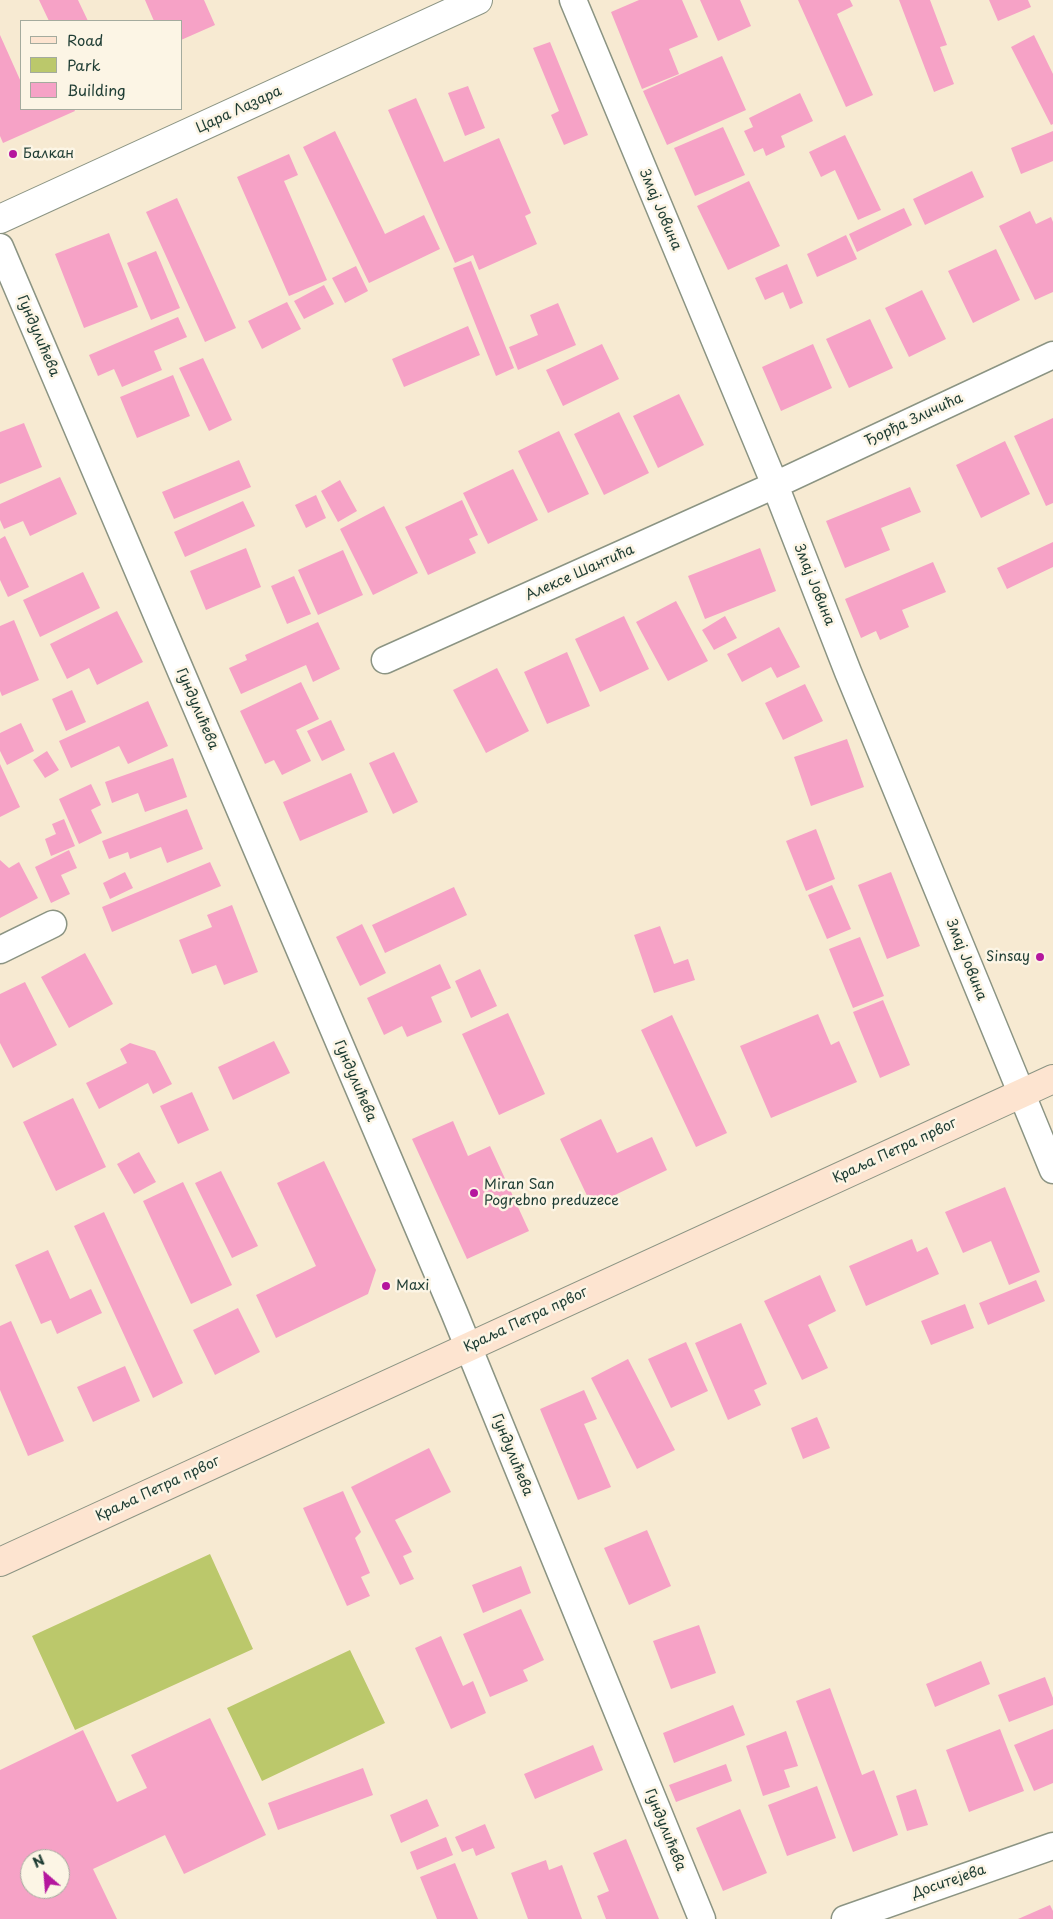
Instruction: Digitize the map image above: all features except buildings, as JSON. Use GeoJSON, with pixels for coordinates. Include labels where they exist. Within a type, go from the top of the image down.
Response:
{"type":"FeatureCollection","features":[{"type":"Feature","properties":{"kind":"main road","name":"Краља Петра првог"},"geometry":{"type":"LineString","coordinates":[[0,1562],[1053,1079]]}},
{"type":"Feature","properties":{"kind":"street","name":"Цара Лазара"},"geometry":{"type":"LineString","coordinates":[[0,219],[478,0]]}},
{"type":"Feature","properties":{"kind":"street","name":"Змај Јовина"},"geometry":{"type":"LineString","coordinates":[[573,0],[775,485],[848,672],[1053,1170]]}},
{"type":"Feature","properties":{"kind":"street","name":"Гундулићева"},"geometry":{"type":"LineString","coordinates":[[0,247],[468,1347],[702,1919]]}},
{"type":"Feature","properties":{"kind":"street","name":"Ђорђа Зличића"},"geometry":{"type":"LineString","coordinates":[[775,485],[1053,355]]}},
{"type":"Feature","properties":{"kind":"street","name":"Алексе Шантића"},"geometry":{"type":"LineString","coordinates":[[385,660],[775,485]]}},
{"type":"Feature","properties":{"kind":"street"},"geometry":{"type":"LineString","coordinates":[[0,950],[52,924]]}},
{"type":"Feature","properties":{"kind":"street","name":"Доситејева"},"geometry":{"type":"LineString","coordinates":[[845,1919],[1053,1846]]}},
{"type":"Feature","properties":{"kind":"green space"},"geometry":{"type":"Polygon","coordinates":[[[210,1554],[253,1649],[75,1730],[32,1636],[210,1554]]]}},
{"type":"Feature","properties":{"kind":"green space"},"geometry":{"type":"Polygon","coordinates":[[[350,1650],[385,1723],[262,1781],[227,1708],[350,1650]]]}},
{"type":"Feature","properties":{"kind":"place","name":"Балкан"},"geometry":{"type":"Point","coordinates":[13,154]}},
{"type":"Feature","properties":{"kind":"place","name":"Sinsay"},"geometry":{"type":"Point","coordinates":[1040,957]}},
{"type":"Feature","properties":{"kind":"place","name":"Miran San Pogrebno preduzece"},"geometry":{"type":"Point","coordinates":[474,1193]}},
{"type":"Feature","properties":{"kind":"place","name":"Maxi"},"geometry":{"type":"Point","coordinates":[386,1286]}}]}
